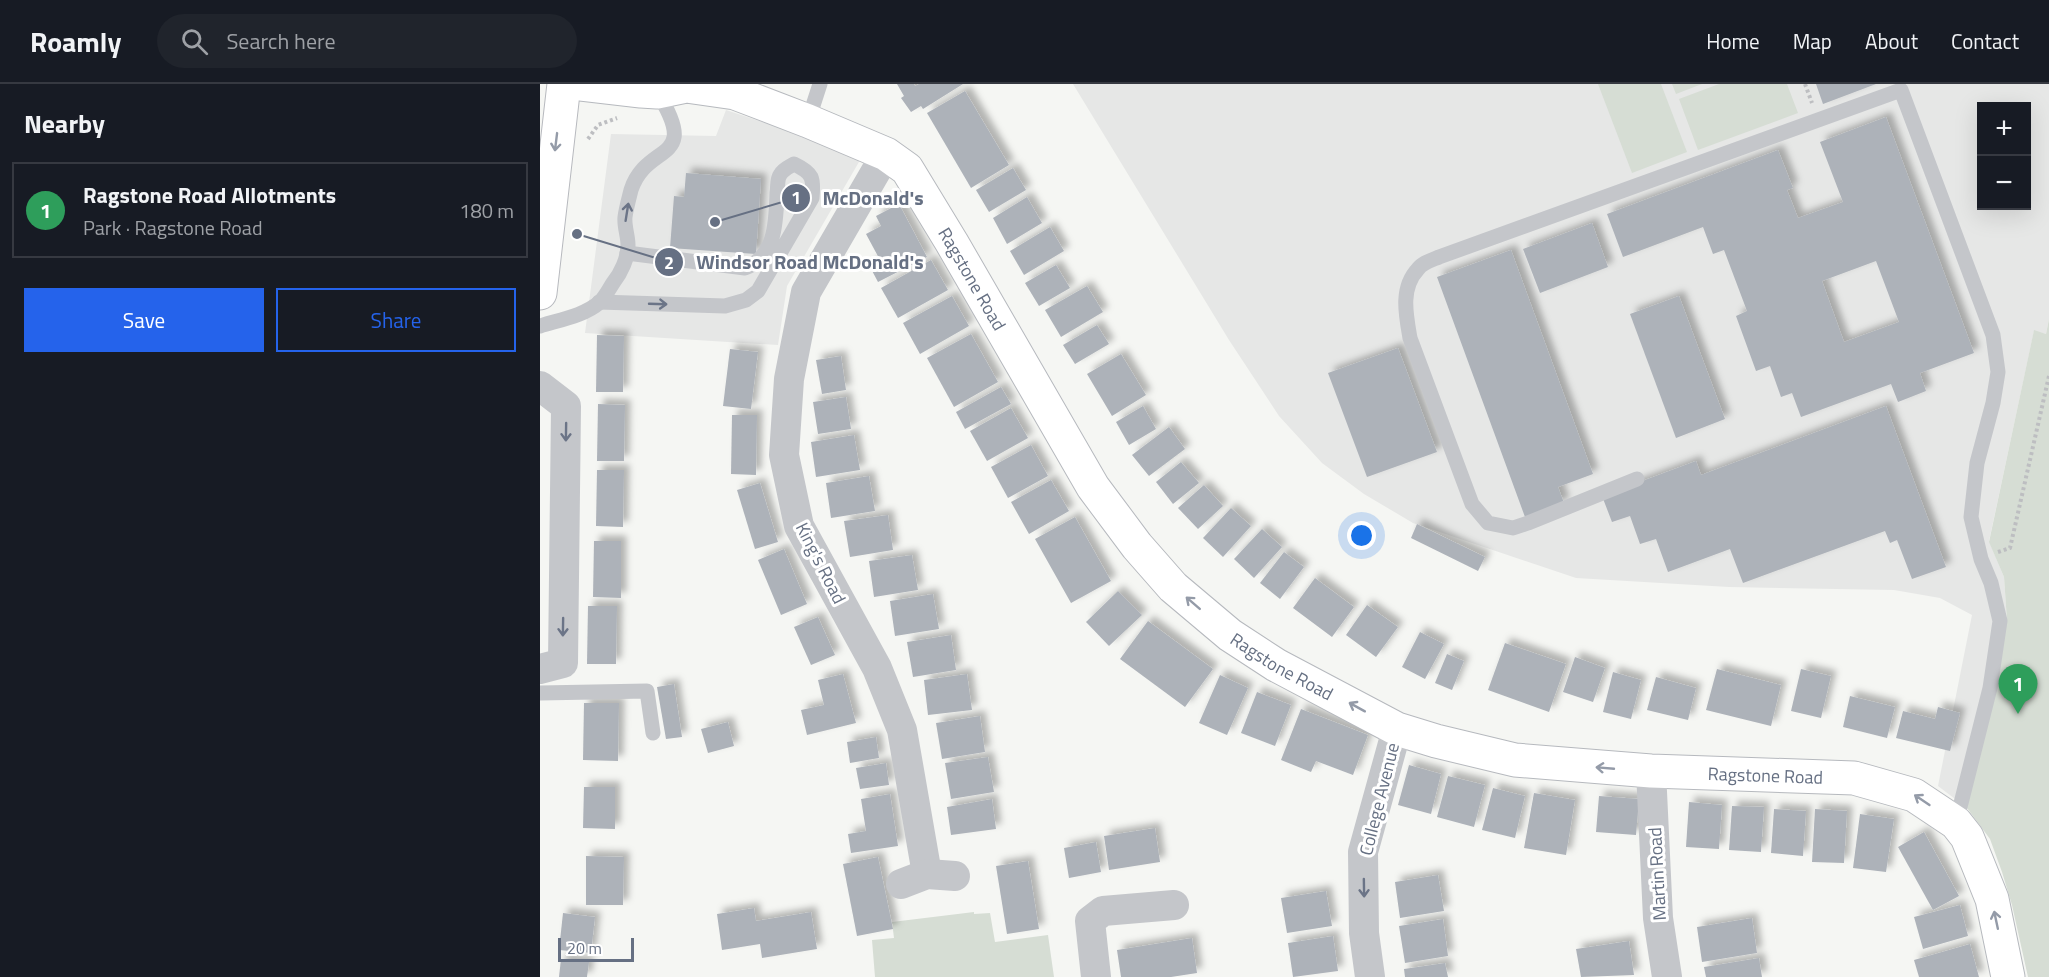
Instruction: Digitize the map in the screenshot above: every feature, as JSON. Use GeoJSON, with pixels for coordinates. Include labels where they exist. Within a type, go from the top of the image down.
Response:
{"type":"FeatureCollection","features":[{"type":"Feature","properties":{"kind":"main road"},"geometry":{"type":"LineString","coordinates":[[540,293],[564,84]]}},
{"type":"Feature","properties":{"kind":"main road","name":"Ragstone Road"},"geometry":{"type":"LineString","coordinates":[[581,84],[675,87],[735,93],[886,154],[907,169],[944,228],[1093,487],[1137,546],[1166,579],[1230,635],[1276,665],[1397,729],[1515,760],[1652,771],[1854,778],[1914,795],[1956,823],[1967,837],[1992,899],[2008,977]]}},
{"type":"Feature","properties":{"kind":"street","name":"King's Road"},"geometry":{"type":"LineString","coordinates":[[886,154],[806,292],[789,379],[784,455],[799,526],[877,668],[902,730],[927,878]]}},
{"type":"Feature","properties":{"kind":"street"},"geometry":{"type":"LineString","coordinates":[[540,386],[566,406],[562,663],[540,669]]}},
{"type":"Feature","properties":{"kind":"street","name":"College Avenue"},"geometry":{"type":"LineString","coordinates":[[1370,977],[1364,933],[1363,852],[1397,729]]}},
{"type":"Feature","properties":{"kind":"street","name":"Martin Road"},"geometry":{"type":"LineString","coordinates":[[1652,771],[1658,918],[1667,977]]}},
{"type":"Feature","properties":{"kind":"street"},"geometry":{"type":"LineString","coordinates":[[1096,977],[1090,921],[1103,911],[1174,905]]}},
{"type":"Feature","properties":{"kind":"lane"},"geometry":{"type":"LineString","coordinates":[[808,121],[820,84]]}},
{"type":"Feature","properties":{"kind":"lane"},"geometry":{"type":"LineString","coordinates":[[540,326],[580,313],[599,302],[621,273],[627,254],[625,218],[632,188],[646,165],[667,152],[674,142],[675,131],[669,113],[675,87]]}},
{"type":"Feature","properties":{"kind":"lane"},"geometry":{"type":"LineString","coordinates":[[1637,479],[1528,524],[1512,528],[1488,523],[1472,504],[1410,338],[1405,310],[1407,287],[1418,268],[1439,257],[1901,90],[1993,335],[1998,372],[1977,463],[1971,517],[2000,621],[1990,688],[1956,823]]}},
{"type":"Feature","properties":{"kind":"lane"},"geometry":{"type":"LineString","coordinates":[[599,302],[725,306],[746,300],[758,291],[812,198],[813,182],[808,170],[794,164],[785,168],[778,176],[774,234],[763,257],[755,265],[745,268],[627,254]]}},
{"type":"Feature","properties":{"kind":"lane"},"geometry":{"type":"LineString","coordinates":[[540,693],[647,691],[653,734]]}},
{"type":"Feature","properties":{"kind":"path"},"geometry":{"type":"LineString","coordinates":[[583,147],[598,125],[624,116]]}},
{"type":"Feature","properties":{"kind":"path"},"geometry":{"type":"LineString","coordinates":[[1981,559],[2010,548],[2049,376]]}},
{"type":"Feature","properties":{"kind":"shaded area"},"geometry":{"type":"Polygon","coordinates":[[[1073,84],[2049,84],[2049,319],[2046,334],[2034,331],[1989,541],[2004,577],[2007,621],[1967,808],[1938,786],[1972,615],[1940,598],[1894,590],[1729,587],[1576,578],[1413,523],[1364,494],[1322,463],[1279,416],[1229,340],[1073,84]]]}},
{"type":"Feature","properties":{"kind":"shaded area"},"geometry":{"type":"Polygon","coordinates":[[[1598,84],[1661,84],[1687,152],[1632,173],[1598,84]]]}},
{"type":"Feature","properties":{"kind":"shaded area"},"geometry":{"type":"Polygon","coordinates":[[[1672,84],[1702,84],[1676,94],[1672,84]]]}},
{"type":"Feature","properties":{"kind":"shaded area"},"geometry":{"type":"Polygon","coordinates":[[[1719,84],[1787,84],[1798,113],[1698,150],[1679,99],[1719,84]]]}},
{"type":"Feature","properties":{"kind":"shaded area"},"geometry":{"type":"Polygon","coordinates":[[[726,110],[863,155],[787,286],[778,345],[585,333],[611,134],[716,136],[726,110]]]}},
{"type":"Feature","properties":{"kind":"shaded area"},"geometry":{"type":"Polygon","coordinates":[[[2049,319],[2049,977],[2028,977],[2002,872],[1990,839],[1967,808],[2007,621],[2004,577],[1989,542],[2034,330],[2046,334],[2049,319]]]}},
{"type":"Feature","properties":{"kind":"shaded area"},"geometry":{"type":"Polygon","coordinates":[[[974,912],[974,914],[990,913],[995,942],[1048,935],[1054,977],[875,977],[872,940],[894,938],[892,922],[974,912]]]}},
{"type":"Feature","properties":{"kind":"building"},"geometry":{"type":"Polygon","coordinates":[[[897,84],[914,84],[915,86],[919,84],[963,84],[923,109],[921,106],[911,112],[901,98],[904,96],[897,84]]]}},
{"type":"Feature","properties":{"kind":"building"},"geometry":{"type":"Polygon","coordinates":[[[1816,84],[1876,84],[1823,104],[1816,84]]]}},
{"type":"Feature","properties":{"kind":"building"},"geometry":{"type":"Polygon","coordinates":[[[965,91],[1009,165],[971,188],[927,113],[965,91]]]}},
{"type":"Feature","properties":{"kind":"building"},"geometry":{"type":"Polygon","coordinates":[[[1886,117],[1974,353],[1920,373],[1926,391],[1898,402],[1891,384],[1801,417],[1792,393],[1781,397],[1770,366],[1756,371],[1736,316],[1747,311],[1724,250],[1713,254],[1703,227],[1623,257],[1607,214],[1778,150],[1793,188],[1787,190],[1798,218],[1843,202],[1820,142],[1886,117]],[[1876,261],[1822,281],[1844,342],[1899,322],[1876,261]]]}},
{"type":"Feature","properties":{"kind":"building"},"geometry":{"type":"Polygon","coordinates":[[[1013,168],[1026,190],[989,212],[976,190],[1013,168]]]}},
{"type":"Feature","properties":{"kind":"building"},"geometry":{"type":"Polygon","coordinates":[[[686,173],[761,179],[756,254],[670,248],[674,196],[684,197],[686,173]]]}},
{"type":"Feature","properties":{"kind":"building"},"geometry":{"type":"Polygon","coordinates":[[[1027,197],[1042,223],[1007,244],[993,218],[1027,197]]]}},
{"type":"Feature","properties":{"kind":"building"},"geometry":{"type":"Polygon","coordinates":[[[899,204],[927,257],[878,282],[869,265],[880,260],[866,234],[881,226],[876,216],[899,204]]]}},
{"type":"Feature","properties":{"kind":"building"},"geometry":{"type":"Polygon","coordinates":[[[1592,223],[1608,267],[1540,293],[1523,249],[1592,223]]]}},
{"type":"Feature","properties":{"kind":"building"},"geometry":{"type":"Polygon","coordinates":[[[1050,227],[1064,251],[1024,275],[1010,251],[1050,227]]]}},
{"type":"Feature","properties":{"kind":"building"},"geometry":{"type":"Polygon","coordinates":[[[1511,250],[1593,474],[1558,487],[1564,503],[1525,517],[1437,277],[1511,250]]]}},
{"type":"Feature","properties":{"kind":"building"},"geometry":{"type":"Polygon","coordinates":[[[931,260],[948,290],[898,318],[881,288],[931,260]]]}},
{"type":"Feature","properties":{"kind":"building"},"geometry":{"type":"Polygon","coordinates":[[[1056,265],[1070,288],[1039,306],[1025,283],[1056,265]]]}},
{"type":"Feature","properties":{"kind":"building"},"geometry":{"type":"Polygon","coordinates":[[[1087,286],[1103,312],[1061,337],[1045,310],[1087,286]]]}},
{"type":"Feature","properties":{"kind":"building"},"geometry":{"type":"Polygon","coordinates":[[[952,296],[969,326],[920,354],[903,323],[952,296]]]}},
{"type":"Feature","properties":{"kind":"building"},"geometry":{"type":"Polygon","coordinates":[[[1679,296],[1725,419],[1676,438],[1630,314],[1679,296]]]}},
{"type":"Feature","properties":{"kind":"building"},"geometry":{"type":"Polygon","coordinates":[[[1097,325],[1109,344],[1075,364],[1063,345],[1097,325]]]}},
{"type":"Feature","properties":{"kind":"building"},"geometry":{"type":"Polygon","coordinates":[[[971,334],[998,382],[954,407],[927,358],[971,334]]]}},
{"type":"Feature","properties":{"kind":"building"},"geometry":{"type":"Polygon","coordinates":[[[597,335],[624,336],[623,392],[596,392],[597,335]]]}},
{"type":"Feature","properties":{"kind":"building"},"geometry":{"type":"Polygon","coordinates":[[[1398,348],[1437,452],[1367,477],[1328,373],[1398,348]]]}},
{"type":"Feature","properties":{"kind":"building"},"geometry":{"type":"Polygon","coordinates":[[[730,349],[758,352],[751,409],[723,406],[730,349]]]}},
{"type":"Feature","properties":{"kind":"building"},"geometry":{"type":"Polygon","coordinates":[[[1121,354],[1146,395],[1112,416],[1087,374],[1121,354]]]}},
{"type":"Feature","properties":{"kind":"building"},"geometry":{"type":"Polygon","coordinates":[[[841,356],[846,390],[822,394],[816,360],[841,356]]]}},
{"type":"Feature","properties":{"kind":"building"},"geometry":{"type":"Polygon","coordinates":[[[1001,387],[1011,404],[965,429],[956,412],[1001,387]]]}},
{"type":"Feature","properties":{"kind":"building"},"geometry":{"type":"Polygon","coordinates":[[[846,397],[851,429],[818,434],[813,402],[846,397]]]}},
{"type":"Feature","properties":{"kind":"building"},"geometry":{"type":"Polygon","coordinates":[[[598,404],[625,405],[624,461],[597,461],[598,404]]]}},
{"type":"Feature","properties":{"kind":"building"},"geometry":{"type":"Polygon","coordinates":[[[1143,406],[1156,429],[1129,445],[1116,422],[1143,406]]]}},
{"type":"Feature","properties":{"kind":"building"},"geometry":{"type":"Polygon","coordinates":[[[1886,406],[1946,567],[1912,579],[1897,540],[1890,543],[1885,531],[1743,583],[1730,549],[1668,572],[1656,539],[1640,544],[1630,516],[1612,522],[1602,496],[1696,461],[1701,475],[1886,406]]]}},
{"type":"Feature","properties":{"kind":"building"},"geometry":{"type":"Polygon","coordinates":[[[1011,408],[1028,438],[987,461],[970,431],[1011,408]]]}},
{"type":"Feature","properties":{"kind":"building"},"geometry":{"type":"Polygon","coordinates":[[[732,415],[757,415],[756,475],[731,474],[732,415]]]}},
{"type":"Feature","properties":{"kind":"building"},"geometry":{"type":"Polygon","coordinates":[[[1169,427],[1185,449],[1149,476],[1132,455],[1169,427]]]}},
{"type":"Feature","properties":{"kind":"building"},"geometry":{"type":"Polygon","coordinates":[[[854,435],[860,470],[816,477],[811,442],[854,435]]]}},
{"type":"Feature","properties":{"kind":"building"},"geometry":{"type":"Polygon","coordinates":[[[1031,445],[1048,476],[1008,498],[991,467],[1031,445]]]}},
{"type":"Feature","properties":{"kind":"building"},"geometry":{"type":"Polygon","coordinates":[[[1181,462],[1199,483],[1173,504],[1156,482],[1181,462]]]}},
{"type":"Feature","properties":{"kind":"building"},"geometry":{"type":"Polygon","coordinates":[[[597,470],[624,470],[623,527],[596,526],[597,470]]]}},
{"type":"Feature","properties":{"kind":"building"},"geometry":{"type":"Polygon","coordinates":[[[869,476],[875,511],[831,518],[826,483],[869,476]]]}},
{"type":"Feature","properties":{"kind":"building"},"geometry":{"type":"Polygon","coordinates":[[[1051,480],[1069,511],[1029,534],[1011,502],[1051,480]]]}},
{"type":"Feature","properties":{"kind":"building"},"geometry":{"type":"Polygon","coordinates":[[[760,483],[778,542],[755,549],[737,490],[760,483]]]}},
{"type":"Feature","properties":{"kind":"building"},"geometry":{"type":"Polygon","coordinates":[[[1204,485],[1223,506],[1198,529],[1178,508],[1204,485]]]}},
{"type":"Feature","properties":{"kind":"building"},"geometry":{"type":"Polygon","coordinates":[[[1231,508],[1251,526],[1223,557],[1203,538],[1231,508]]]}},
{"type":"Feature","properties":{"kind":"building"},"geometry":{"type":"Polygon","coordinates":[[[888,515],[893,550],[850,557],[844,521],[888,515]]]}},
{"type":"Feature","properties":{"kind":"building"},"geometry":{"type":"Polygon","coordinates":[[[1075,517],[1111,581],[1071,603],[1035,539],[1075,517]]]}},
{"type":"Feature","properties":{"kind":"building"},"geometry":{"type":"Polygon","coordinates":[[[1417,524],[1485,557],[1478,571],[1411,538],[1417,524]]]}},
{"type":"Feature","properties":{"kind":"building"},"geometry":{"type":"Polygon","coordinates":[[[1262,529],[1282,547],[1254,578],[1234,559],[1262,529]]]}},
{"type":"Feature","properties":{"kind":"building"},"geometry":{"type":"Polygon","coordinates":[[[594,541],[621,541],[621,598],[593,597],[594,541]]]}},
{"type":"Feature","properties":{"kind":"building"},"geometry":{"type":"Polygon","coordinates":[[[784,549],[807,604],[781,615],[758,560],[784,549]]]}},
{"type":"Feature","properties":{"kind":"building"},"geometry":{"type":"Polygon","coordinates":[[[1284,552],[1304,567],[1280,599],[1260,583],[1284,552]]]}},
{"type":"Feature","properties":{"kind":"building"},"geometry":{"type":"Polygon","coordinates":[[[912,555],[918,590],[874,597],[869,561],[912,555]]]}},
{"type":"Feature","properties":{"kind":"building"},"geometry":{"type":"Polygon","coordinates":[[[1315,578],[1354,607],[1332,637],[1293,608],[1315,578]]]}},
{"type":"Feature","properties":{"kind":"building"},"geometry":{"type":"Polygon","coordinates":[[[1118,591],[1142,615],[1109,646],[1086,622],[1118,591]]]}},
{"type":"Feature","properties":{"kind":"building"},"geometry":{"type":"Polygon","coordinates":[[[933,594],[939,629],[895,636],[890,601],[933,594]]]}},
{"type":"Feature","properties":{"kind":"building"},"geometry":{"type":"Polygon","coordinates":[[[1367,605],[1398,627],[1376,657],[1346,635],[1367,605]]]}},
{"type":"Feature","properties":{"kind":"building"},"geometry":{"type":"Polygon","coordinates":[[[588,606],[617,606],[616,664],[587,664],[588,606]]]}},
{"type":"Feature","properties":{"kind":"building"},"geometry":{"type":"Polygon","coordinates":[[[818,617],[835,655],[811,665],[794,627],[818,617]]]}},
{"type":"Feature","properties":{"kind":"building"},"geometry":{"type":"Polygon","coordinates":[[[1148,621],[1213,669],[1185,707],[1120,659],[1148,621]]]}},
{"type":"Feature","properties":{"kind":"building"},"geometry":{"type":"Polygon","coordinates":[[[1420,632],[1444,644],[1425,679],[1402,667],[1420,632]]]}},
{"type":"Feature","properties":{"kind":"building"},"geometry":{"type":"Polygon","coordinates":[[[951,635],[956,670],[913,677],[907,642],[951,635]]]}},
{"type":"Feature","properties":{"kind":"building"},"geometry":{"type":"Polygon","coordinates":[[[1505,643],[1566,664],[1549,712],[1488,690],[1505,643]]]}},
{"type":"Feature","properties":{"kind":"building"},"geometry":{"type":"Polygon","coordinates":[[[1447,654],[1464,661],[1452,690],[1435,683],[1447,654]]]}},
{"type":"Feature","properties":{"kind":"building"},"geometry":{"type":"Polygon","coordinates":[[[1575,657],[1605,668],[1593,702],[1563,692],[1575,657]]]}},
{"type":"Feature","properties":{"kind":"building"},"geometry":{"type":"Polygon","coordinates":[[[1717,669],[1781,685],[1771,726],[1706,710],[1717,669]]]}},
{"type":"Feature","properties":{"kind":"building"},"geometry":{"type":"Polygon","coordinates":[[[1801,669],[1831,676],[1821,718],[1791,711],[1801,669]]]}},
{"type":"Feature","properties":{"kind":"building"},"geometry":{"type":"Polygon","coordinates":[[[1613,672],[1641,680],[1631,719],[1603,712],[1613,672]]]}},
{"type":"Feature","properties":{"kind":"building"},"geometry":{"type":"Polygon","coordinates":[[[843,674],[856,723],[807,735],[801,710],[824,705],[818,680],[843,674]]]}},
{"type":"Feature","properties":{"kind":"building"},"geometry":{"type":"Polygon","coordinates":[[[967,674],[972,710],[928,715],[924,680],[967,674]]]}},
{"type":"Feature","properties":{"kind":"building"},"geometry":{"type":"Polygon","coordinates":[[[1220,675],[1248,688],[1227,735],[1199,723],[1220,675]]]}},
{"type":"Feature","properties":{"kind":"building"},"geometry":{"type":"Polygon","coordinates":[[[1656,677],[1696,688],[1688,720],[1647,710],[1656,677]]]}},
{"type":"Feature","properties":{"kind":"building"},"geometry":{"type":"Polygon","coordinates":[[[674,684],[682,737],[666,739],[657,687],[674,684]]]}},
{"type":"Feature","properties":{"kind":"building"},"geometry":{"type":"Polygon","coordinates":[[[1257,692],[1291,705],[1275,746],[1241,733],[1257,692]]]}},
{"type":"Feature","properties":{"kind":"building"},"geometry":{"type":"Polygon","coordinates":[[[1850,696],[1895,707],[1887,738],[1843,727],[1850,696]]]}},
{"type":"Feature","properties":{"kind":"building"},"geometry":{"type":"Polygon","coordinates":[[[584,703],[619,703],[618,761],[583,760],[584,703]]]}},
{"type":"Feature","properties":{"kind":"building"},"geometry":{"type":"Polygon","coordinates":[[[1938,707],[1960,713],[1950,751],[1896,738],[1903,711],[1935,719],[1938,707]]]}},
{"type":"Feature","properties":{"kind":"building"},"geometry":{"type":"Polygon","coordinates":[[[1301,709],[1368,735],[1353,775],[1316,761],[1311,772],[1281,760],[1301,709]]]}},
{"type":"Feature","properties":{"kind":"building"},"geometry":{"type":"Polygon","coordinates":[[[980,716],[985,752],[942,759],[936,723],[980,716]]]}},
{"type":"Feature","properties":{"kind":"building"},"geometry":{"type":"Polygon","coordinates":[[[728,722],[734,746],[708,753],[701,729],[728,722]]]}},
{"type":"Feature","properties":{"kind":"building"},"geometry":{"type":"Polygon","coordinates":[[[876,737],[879,758],[850,763],[847,742],[876,737]]]}},
{"type":"Feature","properties":{"kind":"building"},"geometry":{"type":"Polygon","coordinates":[[[988,757],[994,792],[951,799],[945,763],[988,757]]]}},
{"type":"Feature","properties":{"kind":"building"},"geometry":{"type":"Polygon","coordinates":[[[886,763],[889,785],[860,789],[856,768],[886,763]]]}},
{"type":"Feature","properties":{"kind":"building"},"geometry":{"type":"Polygon","coordinates":[[[1409,765],[1441,774],[1431,814],[1398,805],[1409,765]]]}},
{"type":"Feature","properties":{"kind":"building"},"geometry":{"type":"Polygon","coordinates":[[[1448,776],[1485,785],[1474,827],[1437,817],[1448,776]]]}},
{"type":"Feature","properties":{"kind":"building"},"geometry":{"type":"Polygon","coordinates":[[[584,787],[615,787],[615,829],[583,828],[584,787]]]}},
{"type":"Feature","properties":{"kind":"building"},"geometry":{"type":"Polygon","coordinates":[[[1493,788],[1525,796],[1515,838],[1482,830],[1493,788]]]}},
{"type":"Feature","properties":{"kind":"building"},"geometry":{"type":"Polygon","coordinates":[[[1534,793],[1575,800],[1566,855],[1524,848],[1534,793]]]}},
{"type":"Feature","properties":{"kind":"building"},"geometry":{"type":"Polygon","coordinates":[[[890,794],[898,846],[851,853],[848,834],[866,831],[861,799],[890,794]]]}},
{"type":"Feature","properties":{"kind":"building"},"geometry":{"type":"Polygon","coordinates":[[[1599,796],[1639,799],[1636,835],[1596,832],[1599,796]]]}},
{"type":"Feature","properties":{"kind":"building"},"geometry":{"type":"Polygon","coordinates":[[[992,799],[996,829],[951,835],[947,807],[992,799]]]}},
{"type":"Feature","properties":{"kind":"building"},"geometry":{"type":"Polygon","coordinates":[[[1689,802],[1722,805],[1719,849],[1686,847],[1689,802]]]}},
{"type":"Feature","properties":{"kind":"building"},"geometry":{"type":"Polygon","coordinates":[[[1732,806],[1764,807],[1761,852],[1729,850],[1732,806]]]}},
{"type":"Feature","properties":{"kind":"building"},"geometry":{"type":"Polygon","coordinates":[[[1774,809],[1806,811],[1803,856],[1771,853],[1774,809]]]}},
{"type":"Feature","properties":{"kind":"building"},"geometry":{"type":"Polygon","coordinates":[[[1815,809],[1847,811],[1844,863],[1812,862],[1815,809]]]}},
{"type":"Feature","properties":{"kind":"building"},"geometry":{"type":"Polygon","coordinates":[[[1860,814],[1894,819],[1886,872],[1853,868],[1860,814]]]}},
{"type":"Feature","properties":{"kind":"building"},"geometry":{"type":"Polygon","coordinates":[[[1155,828],[1160,862],[1109,870],[1104,836],[1155,828]]]}},
{"type":"Feature","properties":{"kind":"building"},"geometry":{"type":"Polygon","coordinates":[[[1924,832],[1959,896],[1933,910],[1898,847],[1924,832]]]}},
{"type":"Feature","properties":{"kind":"building"},"geometry":{"type":"Polygon","coordinates":[[[1096,842],[1101,872],[1069,878],[1064,848],[1096,842]]]}},
{"type":"Feature","properties":{"kind":"building"},"geometry":{"type":"Polygon","coordinates":[[[586,856],[624,857],[623,905],[586,905],[586,856]]]}},
{"type":"Feature","properties":{"kind":"building"},"geometry":{"type":"Polygon","coordinates":[[[878,857],[893,929],[857,936],[843,864],[878,857]]]}},
{"type":"Feature","properties":{"kind":"building"},"geometry":{"type":"Polygon","coordinates":[[[1028,861],[1039,929],[1007,934],[996,866],[1028,861]]]}},
{"type":"Feature","properties":{"kind":"building"},"geometry":{"type":"Polygon","coordinates":[[[1438,875],[1444,911],[1400,918],[1395,882],[1438,875]]]}},
{"type":"Feature","properties":{"kind":"building"},"geometry":{"type":"Polygon","coordinates":[[[1326,891],[1332,926],[1287,933],[1281,898],[1326,891]]]}},
{"type":"Feature","properties":{"kind":"building"},"geometry":{"type":"Polygon","coordinates":[[[1960,905],[1968,936],[1923,949],[1914,917],[1960,905]]]}},
{"type":"Feature","properties":{"kind":"building"},"geometry":{"type":"Polygon","coordinates":[[[754,908],[756,921],[811,912],[817,949],[762,958],[760,944],[722,950],[717,914],[754,908]]]}},
{"type":"Feature","properties":{"kind":"building"},"geometry":{"type":"Polygon","coordinates":[[[563,913],[595,917],[591,953],[559,950],[563,913]]]}},
{"type":"Feature","properties":{"kind":"building"},"geometry":{"type":"Polygon","coordinates":[[[1752,918],[1757,953],[1702,962],[1697,927],[1752,918]]]}},
{"type":"Feature","properties":{"kind":"building"},"geometry":{"type":"Polygon","coordinates":[[[1443,919],[1448,956],[1405,963],[1399,926],[1443,919]]]}},
{"type":"Feature","properties":{"kind":"building"},"geometry":{"type":"Polygon","coordinates":[[[1333,936],[1338,971],[1293,977],[1288,943],[1333,936]]]}},
{"type":"Feature","properties":{"kind":"building"},"geometry":{"type":"Polygon","coordinates":[[[1192,938],[1197,973],[1171,977],[1121,977],[1117,950],[1192,938]]]}},
{"type":"Feature","properties":{"kind":"building"},"geometry":{"type":"Polygon","coordinates":[[[1629,941],[1634,975],[1581,977],[1576,949],[1629,941]]]}},
{"type":"Feature","properties":{"kind":"building"},"geometry":{"type":"Polygon","coordinates":[[[1970,944],[1979,977],[1919,977],[1914,960],[1970,944]]]}},
{"type":"Feature","properties":{"kind":"building"},"geometry":{"type":"Polygon","coordinates":[[[1759,958],[1762,977],[1706,977],[1704,967],[1759,958]]]}},
{"type":"Feature","properties":{"kind":"building"},"geometry":{"type":"Polygon","coordinates":[[[561,959],[589,962],[587,977],[559,977],[561,959]]]}},
{"type":"Feature","properties":{"kind":"building"},"geometry":{"type":"Polygon","coordinates":[[[1445,963],[1448,977],[1405,977],[1404,969],[1445,963]]]}},
{"type":"Feature","properties":{"kind":"place","name":"McDonald's"},"geometry":{"type":"Point","coordinates":[715,222]}},
{"type":"Feature","properties":{"kind":"place","name":"Windsor Road McDonald's"},"geometry":{"type":"Point","coordinates":[577,234]}},
{"type":"Feature","properties":{"kind":"place","name":"Ragstone Road Allotments"},"geometry":{"type":"Point","coordinates":[2018,714]}}]}
